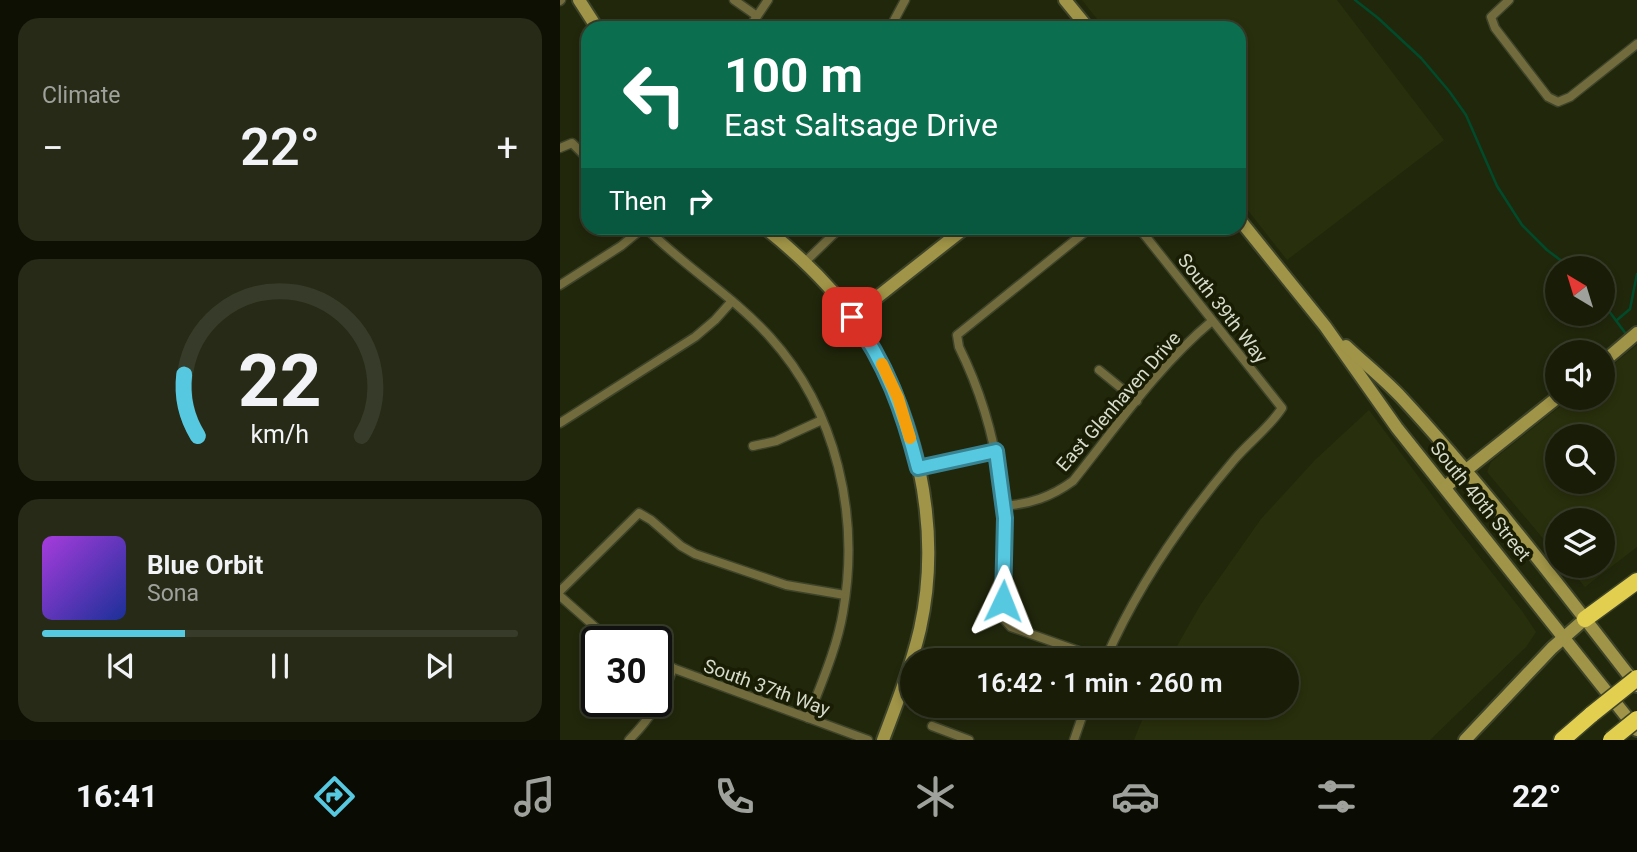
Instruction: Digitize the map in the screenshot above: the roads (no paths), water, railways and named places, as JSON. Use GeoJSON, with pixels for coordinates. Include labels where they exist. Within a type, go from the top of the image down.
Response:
{"type":"FeatureCollection","features":[{"type":"Feature","properties":{"kind":"highway"},"geometry":{"type":"LineString","coordinates":[[1585,619],[1637,581]]}},
{"type":"Feature","properties":{"kind":"highway"},"geometry":{"type":"LineString","coordinates":[[1562,740],[1637,678]]}},
{"type":"Feature","properties":{"kind":"highway"},"geometry":{"type":"LineString","coordinates":[[1611,740],[1637,719]]}},
{"type":"Feature","properties":{"kind":"main road"},"geometry":{"type":"LineString","coordinates":[[579,0],[592,21]]}},
{"type":"Feature","properties":{"kind":"main road"},"geometry":{"type":"LineString","coordinates":[[1065,0],[1082,21]]}},
{"type":"Feature","properties":{"kind":"main road","name":"South 40th Street"},"geometry":{"type":"LineString","coordinates":[[1246,228],[1325,326],[1397,428],[1637,730]]}},
{"type":"Feature","properties":{"kind":"main road"},"geometry":{"type":"LineString","coordinates":[[773,235],[805,262],[852,317],[885,370],[898,398],[918,468],[927,523],[925,594],[920,628],[883,740]]}},
{"type":"Feature","properties":{"kind":"main road"},"geometry":{"type":"LineString","coordinates":[[852,317],[956,235]]}},
{"type":"Feature","properties":{"kind":"main road","name":"South 40th Street"},"geometry":{"type":"LineString","coordinates":[[1325,326],[1399,395],[1465,471],[1637,686]]}},
{"type":"Feature","properties":{"kind":"main road"},"geometry":{"type":"LineString","coordinates":[[1615,352],[1637,333]]}},
{"type":"Feature","properties":{"kind":"main road"},"geometry":{"type":"LineString","coordinates":[[1446,488],[1545,407]]}},
{"type":"Feature","properties":{"kind":"main road"},"geometry":{"type":"LineString","coordinates":[[1465,740],[1564,637],[1585,619]]}},
{"type":"Feature","properties":{"kind":"street"},"geometry":{"type":"LineString","coordinates":[[734,0],[757,16]]}},
{"type":"Feature","properties":{"kind":"street"},"geometry":{"type":"LineString","coordinates":[[754,21],[768,0]]}},
{"type":"Feature","properties":{"kind":"street"},"geometry":{"type":"LineString","coordinates":[[894,21],[905,0]]}},
{"type":"Feature","properties":{"kind":"street"},"geometry":{"type":"LineString","coordinates":[[1509,0],[1491,17],[1495,28],[1548,97],[1558,102],[1570,97],[1637,44]]}},
{"type":"Feature","properties":{"kind":"street"},"geometry":{"type":"LineString","coordinates":[[560,148],[572,143],[581,152]]}},
{"type":"Feature","properties":{"kind":"street"},"geometry":{"type":"LineString","coordinates":[[560,285],[636,235]]}},
{"type":"Feature","properties":{"kind":"street"},"geometry":{"type":"LineString","coordinates":[[653,235],[732,300],[778,347],[798,373],[831,438],[846,502],[848,538],[845,595],[831,657],[808,719]]}},
{"type":"Feature","properties":{"kind":"street"},"geometry":{"type":"LineString","coordinates":[[805,262],[833,235]]}},
{"type":"Feature","properties":{"kind":"street"},"geometry":{"type":"LineString","coordinates":[[1071,648],[1011,627],[1002,617],[1005,533],[996,451],[989,420],[959,347],[957,335],[1081,235]]}},
{"type":"Feature","properties":{"kind":"street","name":"South 39th Way"},"geometry":{"type":"LineString","coordinates":[[1111,648],[1145,585],[1175,537],[1234,460],[1273,421],[1282,408],[1144,235]]}},
{"type":"Feature","properties":{"kind":"street"},"geometry":{"type":"LineString","coordinates":[[560,424],[695,337],[715,320],[732,300]]}},
{"type":"Feature","properties":{"kind":"street","name":"East Glenhaven Drive"},"geometry":{"type":"LineString","coordinates":[[1003,506],[1036,501],[1073,481],[1137,401],[1190,341],[1212,321]]}},
{"type":"Feature","properties":{"kind":"street"},"geometry":{"type":"LineString","coordinates":[[1099,370],[1137,401]]}},
{"type":"Feature","properties":{"kind":"street"},"geometry":{"type":"LineString","coordinates":[[753,446],[776,441],[822,420]]}},
{"type":"Feature","properties":{"kind":"street"},"geometry":{"type":"LineString","coordinates":[[918,468],[996,451]]}},
{"type":"Feature","properties":{"kind":"street"},"geometry":{"type":"LineString","coordinates":[[595,626],[560,594],[639,513],[695,554],[786,585],[845,595]]}},
{"type":"Feature","properties":{"kind":"street"},"geometry":{"type":"LineString","coordinates":[[629,740],[657,707],[673,668]]}},
{"type":"Feature","properties":{"kind":"street","name":"South 37th Way"},"geometry":{"type":"LineString","coordinates":[[673,668],[868,740]]}},
{"type":"Feature","properties":{"kind":"street"},"geometry":{"type":"LineString","coordinates":[[1074,740],[1082,718]]}},
{"type":"Feature","properties":{"kind":"street"},"geometry":{"type":"LineString","coordinates":[[932,726],[969,740]]}},
{"type":"Feature","properties":{"kind":"waterway"},"geometry":{"type":"LineString","coordinates":[[1355,0],[1421,58],[1449,91],[1466,115],[1497,186],[1522,225],[1555,256]]}},
{"type":"Feature","properties":{"kind":"waterway"},"geometry":{"type":"LineString","coordinates":[[1617,320],[1630,309],[1637,274]]}},
{"type":"Feature","properties":{"kind":"waterway"},"geometry":{"type":"LineString","coordinates":[[1615,319],[1626,334]]}}]}
